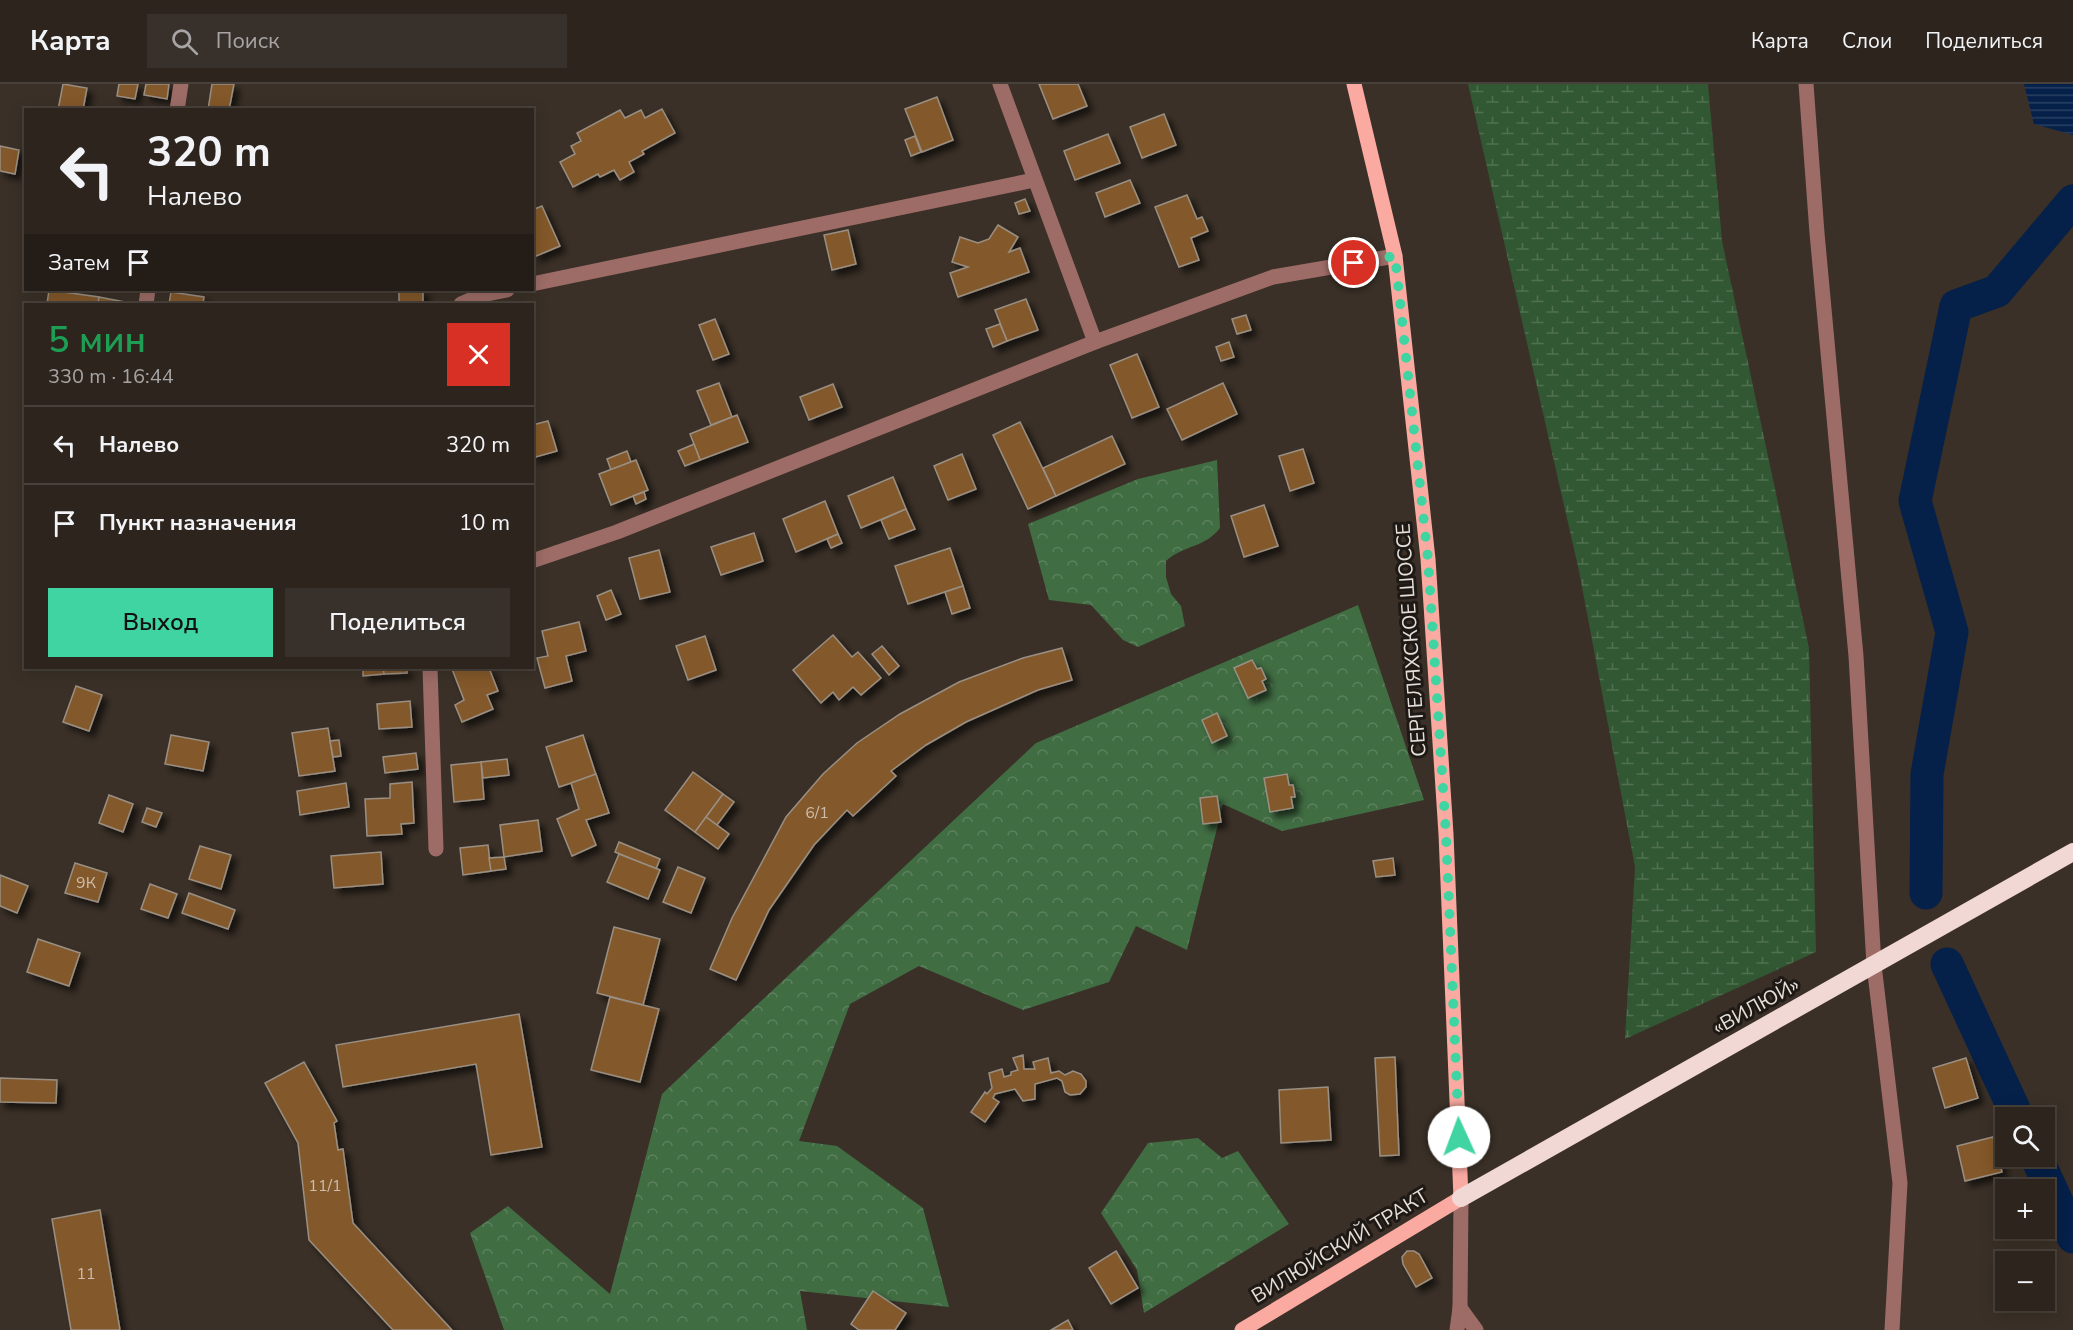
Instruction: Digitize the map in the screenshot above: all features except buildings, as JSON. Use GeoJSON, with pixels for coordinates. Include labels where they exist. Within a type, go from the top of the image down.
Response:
{"type":"FeatureCollection","features":[{"type":"Feature","properties":{"kind":"highway","name":"«ВИЛЮЙ»"},"geometry":{"type":"LineString","coordinates":[[1461,1198],[2073,852]]}},
{"type":"Feature","properties":{"kind":"main road","name":"СЕРГЕЛЯХСКОЕ ШОССЕ"},"geometry":{"type":"LineString","coordinates":[[1354,84],[1395,256],[1428,559],[1446,834],[1461,1198]]}},
{"type":"Feature","properties":{"kind":"main road","name":"ВИЛЮЙСКИЙ ТРАКТ"},"geometry":{"type":"LineString","coordinates":[[1242,1330],[1461,1198]]}},
{"type":"Feature","properties":{"kind":"street"},"geometry":{"type":"LineString","coordinates":[[177,108],[181,84]]}},
{"type":"Feature","properties":{"kind":"street"},"geometry":{"type":"LineString","coordinates":[[1000,84],[1095,342]]}},
{"type":"Feature","properties":{"kind":"street"},"geometry":{"type":"LineString","coordinates":[[1806,84],[1817,233],[1856,656],[1874,965],[1900,1183],[1892,1330]]}},
{"type":"Feature","properties":{"kind":"street"},"geometry":{"type":"LineString","coordinates":[[534,284],[1034,180]]}},
{"type":"Feature","properties":{"kind":"street"},"geometry":{"type":"LineString","coordinates":[[534,560],[695,502],[1095,342],[1273,277],[1395,256]]}},
{"type":"Feature","properties":{"kind":"street"},"geometry":{"type":"LineString","coordinates":[[463,303],[482,295],[502,291]]}},
{"type":"Feature","properties":{"kind":"street"},"geometry":{"type":"LineString","coordinates":[[430,669],[436,849]]}},
{"type":"Feature","properties":{"kind":"street"},"geometry":{"type":"LineString","coordinates":[[1457,1330],[1460,1308],[1461,1198]]}},
{"type":"Feature","properties":{"kind":"street"},"geometry":{"type":"LineString","coordinates":[[1460,1308],[1476,1330]]}},
{"type":"Feature","properties":{"kind":"green space"},"geometry":{"type":"Polygon","coordinates":[[[1468,84],[1708,84],[1722,241],[1809,648],[1816,952],[1625,1039],[1635,867],[1579,571],[1468,84]]]}},
{"type":"Feature","properties":{"kind":"green space"},"geometry":{"type":"Polygon","coordinates":[[[1217,460],[1220,528],[1207,540],[1166,561],[1166,577],[1171,594],[1181,606],[1185,626],[1138,647],[1123,640],[1091,605],[1049,600],[1028,524],[1138,479],[1217,460]]]}},
{"type":"Feature","properties":{"kind":"green space"},"geometry":{"type":"Polygon","coordinates":[[[1358,605],[1424,800],[1282,831],[1223,804],[1187,950],[1136,926],[1109,982],[1023,1010],[919,966],[850,1004],[799,1141],[837,1146],[923,1208],[949,1307],[800,1291],[807,1330],[504,1330],[470,1233],[508,1206],[610,1294],[662,1094],[1036,743],[1358,605]]]}},
{"type":"Feature","properties":{"kind":"green space"},"geometry":{"type":"Polygon","coordinates":[[[1198,1138],[1222,1158],[1238,1151],[1289,1224],[1144,1313],[1137,1270],[1101,1213],[1148,1143],[1198,1138]]]}},
{"type":"Feature","properties":{"kind":"water"},"geometry":{"type":"Polygon","coordinates":[[[2024,84],[2073,84],[2073,135],[2034,124],[2024,84]]]}},
{"type":"Feature","properties":{"kind":"waterway"},"geometry":{"type":"LineString","coordinates":[[1926,893],[1927,774],[1952,632],[1915,501],[1956,306],[1997,291],[2073,201]]}},
{"type":"Feature","properties":{"kind":"waterway"},"geometry":{"type":"LineString","coordinates":[[1947,964],[2013,1107]]}},
{"type":"Feature","properties":{"kind":"waterway"},"geometry":{"type":"LineString","coordinates":[[2041,1167],[2073,1237]]}},
{"type":"Feature","properties":{"kind":"route"},"geometry":{"type":"LineString","coordinates":[[1354,263],[1395,256],[1428,559],[1446,834],[1459,1137]]}}]}
